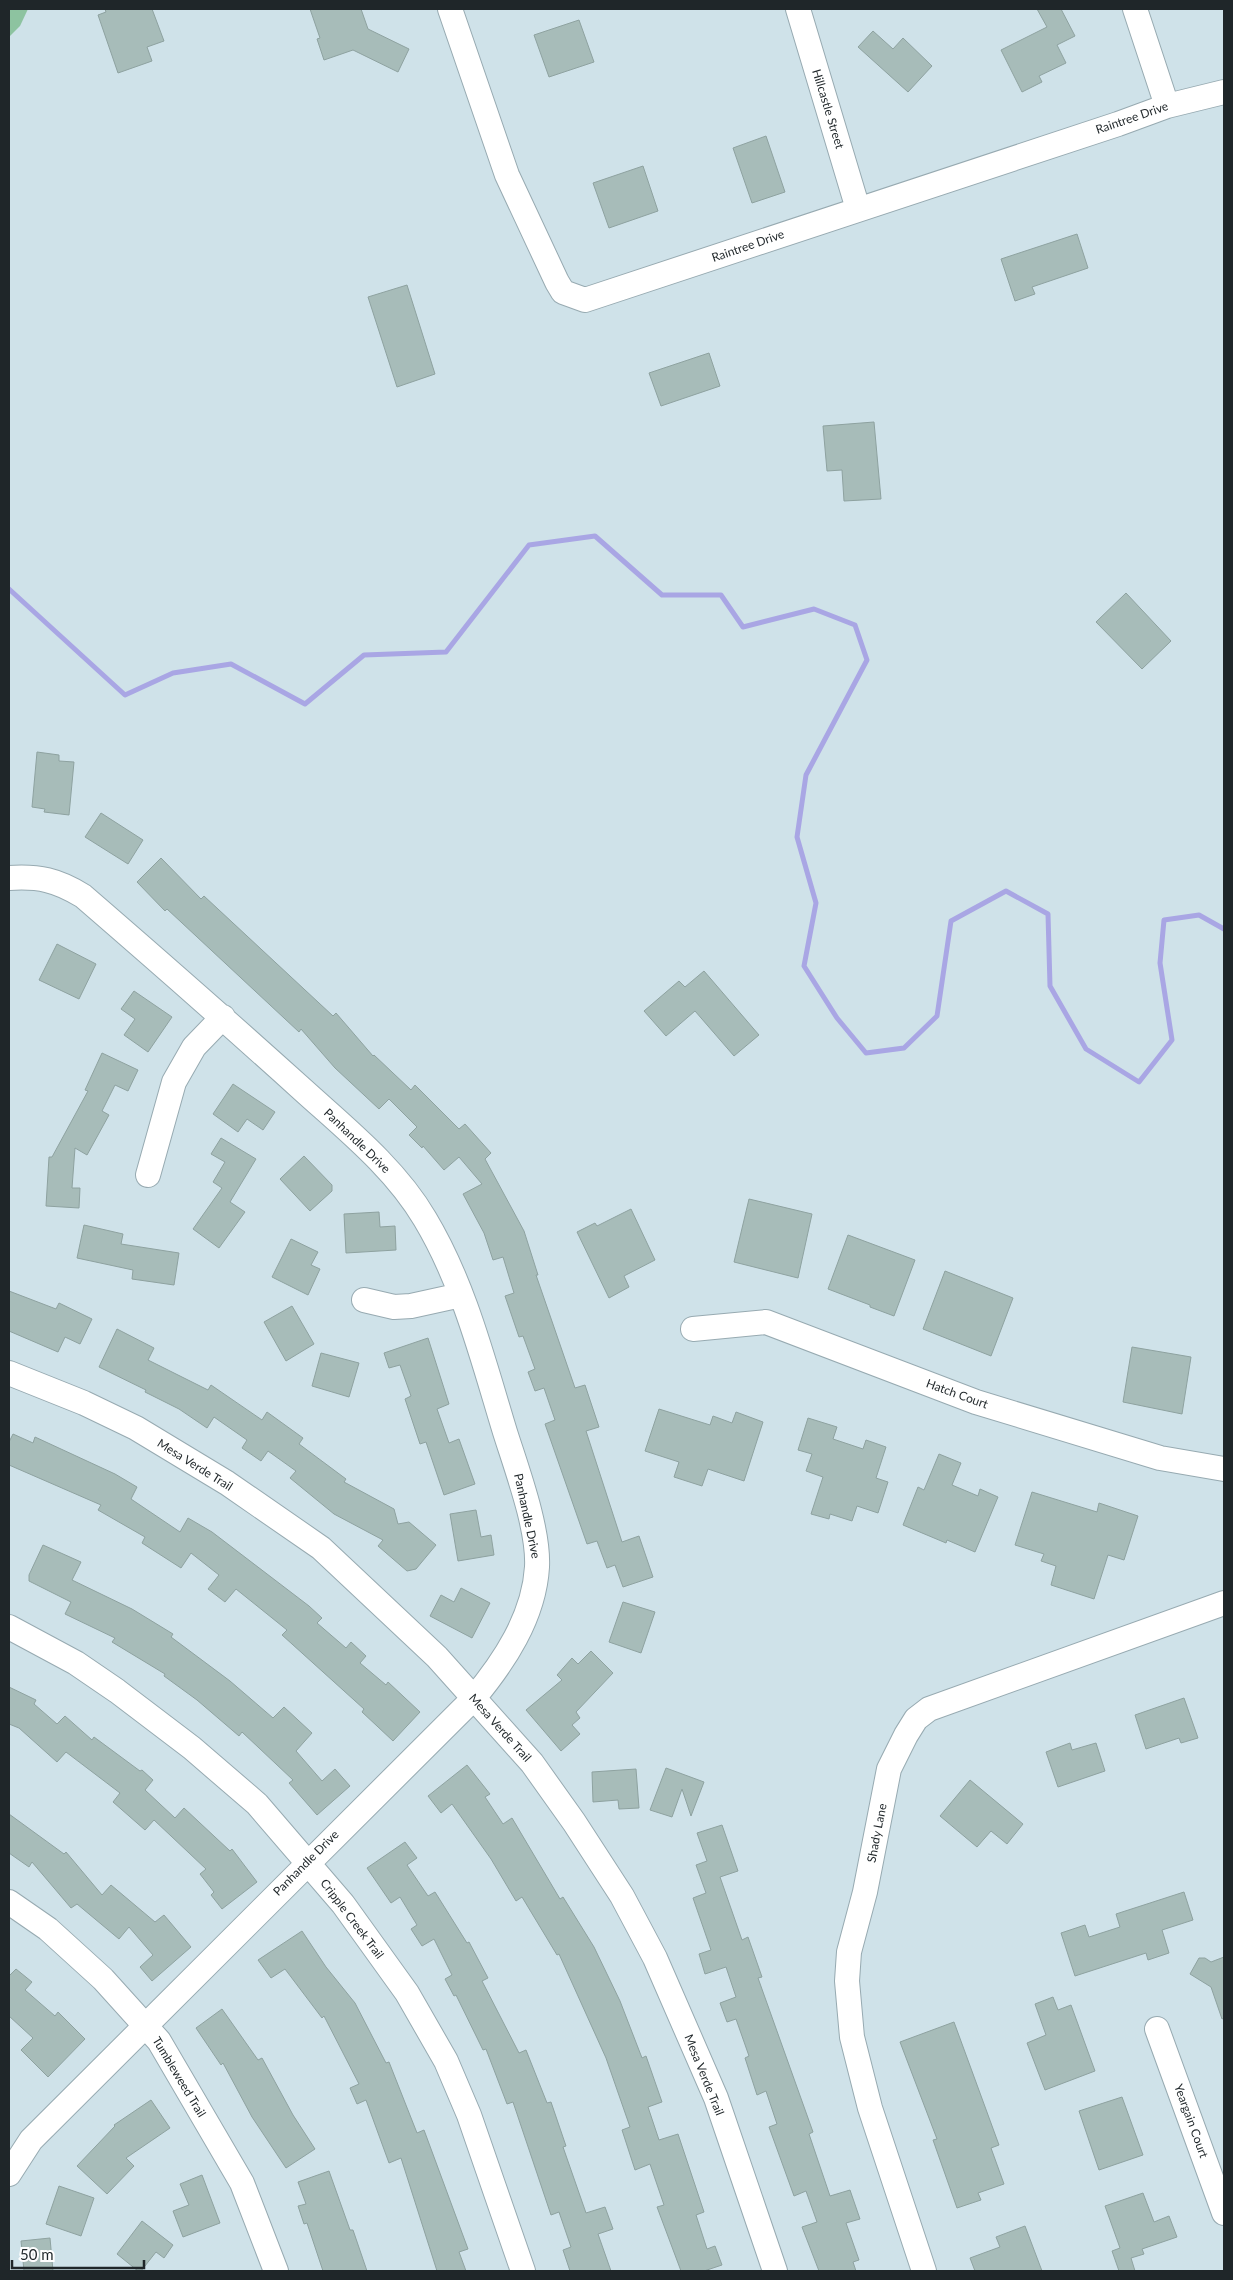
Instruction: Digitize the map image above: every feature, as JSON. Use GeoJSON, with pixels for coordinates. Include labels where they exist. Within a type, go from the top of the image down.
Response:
{"type":"FeatureCollection","features":[{"type":"Feature","properties":{"kind":"street","name":"Raintree Drive"},"geometry":{"type":"LineString","coordinates":[[450,9],[507,175],[563,292],[585,300],[599,297],[1167,106],[1224,92]]}},
{"type":"Feature","properties":{"kind":"street","name":"Hillcastle Street"},"geometry":{"type":"LineString","coordinates":[[798,9],[858,209]]}},
{"type":"Feature","properties":{"kind":"street"},"geometry":{"type":"LineString","coordinates":[[1135,9],[1167,106]]}},
{"type":"Feature","properties":{"kind":"street","name":"Panhandle Drive"},"geometry":{"type":"LineString","coordinates":[[9,878],[49,879],[83,896],[363,1144],[404,1188],[424,1217],[442,1250],[472,1323],[524,1494],[534,1536],[537,1565],[534,1590],[525,1618],[510,1647],[473,1699],[145,2024],[31,2140],[9,2174]]}},
{"type":"Feature","properties":{"kind":"street"},"geometry":{"type":"LineString","coordinates":[[148,1175],[174,1082],[194,1047],[223,1018]]}},
{"type":"Feature","properties":{"kind":"street"},"geometry":{"type":"LineString","coordinates":[[364,1300],[394,1307],[461,1295]]}},
{"type":"Feature","properties":{"kind":"street","name":"Hatch Court"},"geometry":{"type":"LineString","coordinates":[[693,1329],[766,1322],[976,1402],[1160,1458],[1224,1469]]}},
{"type":"Feature","properties":{"kind":"street","name":"Mesa Verde Trail"},"geometry":{"type":"LineString","coordinates":[[9,1372],[84,1403],[136,1428],[227,1483],[321,1548],[437,1658],[532,1763],[574,1822],[622,1896],[655,1958],[716,2098],[775,2271]]}},
{"type":"Feature","properties":{"kind":"street","name":"Shady Lane"},"geometry":{"type":"LineString","coordinates":[[924,2271],[870,2108],[852,2037],[847,1981],[849,1952],[865,1892],[889,1769],[906,1734],[916,1719],[929,1709],[1224,1603]]}},
{"type":"Feature","properties":{"kind":"street","name":"Cripple Creek Trail"},"geometry":{"type":"LineString","coordinates":[[9,1627],[76,1663],[117,1691],[192,1748],[257,1804],[343,1904],[407,1994],[446,2061],[469,2115],[522,2271]]}},
{"type":"Feature","properties":{"kind":"street","name":"Tumbleweed Trail"},"geometry":{"type":"LineString","coordinates":[[9,1902],[48,1929],[103,1979],[159,2041],[242,2183],[270,2269]]}},
{"type":"Feature","properties":{"kind":"street","name":"Yeargain Court"},"geometry":{"type":"LineString","coordinates":[[1157,2029],[1224,2214]]}},
{"type":"Feature","properties":{"kind":"green space"},"geometry":{"type":"Polygon","coordinates":[[[9,9],[28,9],[20,26],[9,37],[9,9]]]}},
{"type":"Feature","properties":{"kind":"building"},"geometry":{"type":"Polygon","coordinates":[[[105,9],[152,9],[164,41],[147,47],[152,61],[118,73],[98,15],[106,12],[105,9]]]}},
{"type":"Feature","properties":{"kind":"building"},"geometry":{"type":"Polygon","coordinates":[[[310,9],[361,9],[368,29],[409,49],[398,72],[353,50],[324,60],[317,39],[320,38],[310,9]]]}},
{"type":"Feature","properties":{"kind":"building"},"geometry":{"type":"Polygon","coordinates":[[[1037,9],[1061,9],[1075,36],[1057,45],[1066,63],[1039,76],[1042,82],[1022,92],[1001,50],[1047,27],[1037,9]]]}},
{"type":"Feature","properties":{"kind":"building"},"geometry":{"type":"Polygon","coordinates":[[[579,20],[594,62],[549,77],[534,35],[579,20]]]}},
{"type":"Feature","properties":{"kind":"building"},"geometry":{"type":"Polygon","coordinates":[[[873,31],[893,49],[903,38],[932,66],[908,92],[858,47],[873,31]]]}},
{"type":"Feature","properties":{"kind":"building"},"geometry":{"type":"Polygon","coordinates":[[[766,136],[785,192],[752,203],[733,148],[766,136]]]}},
{"type":"Feature","properties":{"kind":"building"},"geometry":{"type":"Polygon","coordinates":[[[643,166],[658,211],[609,228],[593,183],[643,166]]]}},
{"type":"Feature","properties":{"kind":"building"},"geometry":{"type":"Polygon","coordinates":[[[1077,234],[1088,268],[1032,287],[1035,294],[1015,301],[1001,259],[1077,234]]]}},
{"type":"Feature","properties":{"kind":"building"},"geometry":{"type":"Polygon","coordinates":[[[407,285],[435,374],[397,387],[368,297],[407,285]]]}},
{"type":"Feature","properties":{"kind":"building"},"geometry":{"type":"Polygon","coordinates":[[[709,353],[720,386],[661,406],[649,373],[709,353]]]}},
{"type":"Feature","properties":{"kind":"building"},"geometry":{"type":"Polygon","coordinates":[[[874,422],[881,499],[844,501],[842,470],[827,471],[823,426],[874,422]]]}},
{"type":"Feature","properties":{"kind":"building"},"geometry":{"type":"Polygon","coordinates":[[[1126,593],[1171,641],[1142,669],[1096,622],[1126,593]]]}},
{"type":"Feature","properties":{"kind":"building"},"geometry":{"type":"Polygon","coordinates":[[[37,752],[59,755],[59,761],[74,762],[69,815],[44,812],[45,809],[32,807],[37,752]]]}},
{"type":"Feature","properties":{"kind":"building"},"geometry":{"type":"Polygon","coordinates":[[[101,813],[143,840],[128,864],[85,837],[101,813]]]}},
{"type":"Feature","properties":{"kind":"building"},"geometry":{"type":"Polygon","coordinates":[[[161,858],[201,899],[204,896],[333,1016],[336,1013],[373,1056],[411,1090],[415,1085],[459,1129],[465,1124],[491,1153],[485,1159],[524,1231],[538,1275],[536,1275],[575,1388],[585,1385],[599,1427],[586,1431],[622,1542],[639,1536],[653,1577],[623,1587],[615,1565],[607,1568],[597,1541],[587,1544],[545,1424],[555,1420],[544,1388],[535,1391],[528,1372],[535,1369],[523,1336],[519,1337],[505,1296],[514,1293],[503,1257],[493,1260],[484,1233],[463,1194],[482,1184],[459,1157],[444,1170],[423,1146],[422,1148],[409,1135],[417,1127],[389,1099],[379,1109],[335,1068],[301,1029],[299,1032],[167,909],[165,911],[137,882],[161,858]]]}},
{"type":"Feature","properties":{"kind":"building"},"geometry":{"type":"Polygon","coordinates":[[[57,944],[96,964],[79,999],[39,980],[57,944]]]}},
{"type":"Feature","properties":{"kind":"building"},"geometry":{"type":"Polygon","coordinates":[[[704,971],[759,1035],[734,1056],[695,1011],[666,1036],[644,1011],[679,981],[685,987],[704,971]]]}},
{"type":"Feature","properties":{"kind":"building"},"geometry":{"type":"Polygon","coordinates":[[[134,991],[172,1017],[148,1052],[124,1035],[135,1019],[121,1009],[134,991]]]}},
{"type":"Feature","properties":{"kind":"building"},"geometry":{"type":"Polygon","coordinates":[[[102,1053],[138,1070],[128,1091],[115,1085],[102,1111],[109,1115],[87,1155],[75,1148],[72,1188],[80,1188],[79,1208],[46,1206],[49,1157],[52,1157],[88,1091],[85,1090],[102,1053]]]}},
{"type":"Feature","properties":{"kind":"building"},"geometry":{"type":"Polygon","coordinates":[[[233,1084],[275,1112],[263,1130],[247,1119],[238,1132],[213,1114],[233,1084]]]}},
{"type":"Feature","properties":{"kind":"building"},"geometry":{"type":"Polygon","coordinates":[[[221,1138],[256,1159],[230,1202],[245,1212],[219,1248],[193,1229],[222,1188],[213,1182],[225,1162],[211,1154],[221,1138]]]}},
{"type":"Feature","properties":{"kind":"building"},"geometry":{"type":"Polygon","coordinates":[[[304,1156],[332,1185],[332,1191],[310,1211],[280,1179],[304,1156]]]}},
{"type":"Feature","properties":{"kind":"building"},"geometry":{"type":"Polygon","coordinates":[[[749,1199],[812,1214],[798,1278],[734,1262],[749,1199]]]}},
{"type":"Feature","properties":{"kind":"building"},"geometry":{"type":"Polygon","coordinates":[[[631,1209],[655,1260],[624,1276],[629,1287],[609,1298],[577,1232],[595,1223],[597,1226],[631,1209]]]}},
{"type":"Feature","properties":{"kind":"building"},"geometry":{"type":"Polygon","coordinates":[[[379,1212],[380,1227],[395,1226],[396,1250],[346,1253],[344,1214],[379,1212]]]}},
{"type":"Feature","properties":{"kind":"building"},"geometry":{"type":"Polygon","coordinates":[[[84,1225],[123,1234],[121,1244],[179,1253],[174,1285],[132,1279],[133,1270],[77,1258],[84,1225]]]}},
{"type":"Feature","properties":{"kind":"building"},"geometry":{"type":"Polygon","coordinates":[[[848,1235],[915,1260],[894,1316],[828,1289],[848,1235]]]}},
{"type":"Feature","properties":{"kind":"building"},"geometry":{"type":"Polygon","coordinates":[[[291,1239],[318,1252],[311,1265],[320,1269],[308,1295],[272,1277],[291,1239]]]}},
{"type":"Feature","properties":{"kind":"building"},"geometry":{"type":"Polygon","coordinates":[[[945,1271],[1013,1298],[991,1356],[923,1329],[945,1271]]]}},
{"type":"Feature","properties":{"kind":"building"},"geometry":{"type":"Polygon","coordinates":[[[9,1291],[56,1309],[59,1303],[92,1319],[80,1344],[65,1337],[58,1352],[9,1331],[9,1291]]]}},
{"type":"Feature","properties":{"kind":"building"},"geometry":{"type":"Polygon","coordinates":[[[292,1306],[314,1344],[286,1361],[264,1322],[292,1306]]]}},
{"type":"Feature","properties":{"kind":"building"},"geometry":{"type":"Polygon","coordinates":[[[117,1329],[154,1348],[148,1360],[208,1390],[211,1385],[262,1420],[267,1412],[303,1438],[299,1444],[346,1479],[344,1482],[394,1509],[398,1524],[409,1522],[436,1545],[416,1569],[407,1571],[378,1546],[383,1540],[334,1514],[290,1478],[296,1471],[268,1451],[261,1461],[242,1448],[247,1440],[214,1417],[207,1428],[179,1409],[145,1392],[146,1390],[99,1367],[117,1329]]]}},
{"type":"Feature","properties":{"kind":"building"},"geometry":{"type":"Polygon","coordinates":[[[428,1338],[449,1404],[437,1409],[449,1443],[459,1439],[475,1484],[444,1495],[426,1442],[420,1444],[405,1399],[411,1396],[400,1365],[389,1368],[384,1353],[428,1338]]]}},
{"type":"Feature","properties":{"kind":"building"},"geometry":{"type":"Polygon","coordinates":[[[1132,1347],[1191,1357],[1182,1414],[1123,1402],[1132,1347]]]}},
{"type":"Feature","properties":{"kind":"building"},"geometry":{"type":"Polygon","coordinates":[[[321,1353],[359,1363],[349,1397],[312,1386],[321,1353]]]}},
{"type":"Feature","properties":{"kind":"building"},"geometry":{"type":"Polygon","coordinates":[[[659,1409],[710,1425],[713,1416],[732,1423],[736,1412],[763,1422],[744,1481],[708,1469],[702,1486],[674,1477],[679,1462],[645,1451],[659,1409]]]}},
{"type":"Feature","properties":{"kind":"building"},"geometry":{"type":"Polygon","coordinates":[[[808,1418],[837,1427],[833,1439],[863,1449],[866,1440],[886,1447],[876,1478],[888,1482],[878,1513],[857,1506],[852,1521],[830,1514],[829,1519],[811,1514],[823,1477],[806,1471],[812,1454],[798,1450],[808,1418]]]}},
{"type":"Feature","properties":{"kind":"building"},"geometry":{"type":"Polygon","coordinates":[[[13,1434],[33,1443],[35,1437],[115,1474],[137,1487],[131,1499],[180,1532],[188,1518],[212,1532],[309,1606],[322,1618],[317,1623],[346,1648],[351,1642],[366,1656],[360,1663],[386,1685],[388,1682],[420,1712],[393,1741],[362,1712],[364,1709],[282,1635],[287,1630],[236,1589],[225,1602],[208,1589],[219,1575],[191,1553],[181,1568],[142,1543],[145,1537],[98,1510],[101,1505],[9,1465],[9,1442],[13,1434]]]}},
{"type":"Feature","properties":{"kind":"building"},"geometry":{"type":"Polygon","coordinates":[[[939,1454],[961,1463],[952,1485],[978,1496],[980,1489],[998,1497],[975,1552],[947,1540],[946,1543],[903,1525],[918,1487],[924,1490],[939,1454]]]}},
{"type":"Feature","properties":{"kind":"building"},"geometry":{"type":"Polygon","coordinates":[[[1032,1492],[1097,1512],[1099,1503],[1138,1516],[1124,1560],[1108,1555],[1094,1599],[1051,1585],[1056,1566],[1041,1561],[1044,1554],[1015,1545],[1032,1492]]]}},
{"type":"Feature","properties":{"kind":"building"},"geometry":{"type":"Polygon","coordinates":[[[476,1510],[481,1537],[491,1535],[494,1555],[458,1561],[450,1514],[476,1510]]]}},
{"type":"Feature","properties":{"kind":"building"},"geometry":{"type":"Polygon","coordinates":[[[43,1545],[81,1562],[72,1580],[132,1609],[173,1634],[171,1637],[230,1681],[273,1718],[284,1707],[312,1733],[296,1751],[322,1781],[335,1769],[350,1786],[317,1815],[289,1783],[293,1780],[242,1732],[239,1736],[197,1700],[164,1676],[165,1674],[112,1642],[115,1638],[65,1614],[71,1602],[29,1581],[29,1575],[43,1545]]]}},
{"type":"Feature","properties":{"kind":"building"},"geometry":{"type":"Polygon","coordinates":[[[461,1588],[490,1603],[472,1638],[430,1616],[441,1595],[454,1602],[461,1588]]]}},
{"type":"Feature","properties":{"kind":"building"},"geometry":{"type":"Polygon","coordinates":[[[623,1602],[655,1612],[641,1653],[609,1642],[623,1602]]]}},
{"type":"Feature","properties":{"kind":"building"},"geometry":{"type":"Polygon","coordinates":[[[591,1651],[613,1673],[576,1712],[580,1718],[572,1725],[580,1734],[561,1751],[526,1710],[562,1680],[557,1675],[572,1658],[578,1664],[591,1651]]]}},
{"type":"Feature","properties":{"kind":"building"},"geometry":{"type":"Polygon","coordinates":[[[9,1687],[36,1700],[34,1704],[57,1724],[65,1716],[92,1740],[94,1737],[140,1771],[142,1770],[153,1780],[145,1790],[175,1818],[184,1808],[230,1851],[232,1849],[257,1882],[222,1909],[211,1895],[214,1892],[200,1874],[206,1869],[154,1820],[145,1830],[113,1802],[120,1793],[66,1752],[57,1762],[19,1728],[9,1724],[9,1687]]]}},
{"type":"Feature","properties":{"kind":"building"},"geometry":{"type":"Polygon","coordinates":[[[1184,1698],[1198,1738],[1181,1743],[1179,1738],[1146,1749],[1135,1715],[1184,1698]]]}},
{"type":"Feature","properties":{"kind":"building"},"geometry":{"type":"Polygon","coordinates":[[[1070,1743],[1072,1750],[1096,1743],[1105,1771],[1058,1787],[1046,1752],[1070,1743]]]}},
{"type":"Feature","properties":{"kind":"building"},"geometry":{"type":"Polygon","coordinates":[[[467,1765],[490,1794],[485,1797],[503,1824],[512,1818],[560,1899],[563,1897],[594,1947],[620,2001],[642,2058],[646,2056],[662,2102],[648,2107],[659,2140],[678,2134],[704,2212],[696,2215],[707,2249],[715,2246],[722,2265],[704,2271],[681,2271],[657,2207],[664,2205],[650,2164],[635,2170],[622,2130],[630,2127],[606,2058],[559,1954],[557,1955],[522,1897],[516,1901],[491,1859],[452,1804],[441,1813],[428,1796],[467,1765]]]}},
{"type":"Feature","properties":{"kind":"building"},"geometry":{"type":"Polygon","coordinates":[[[666,1768],[704,1782],[691,1816],[682,1789],[672,1817],[650,1810],[666,1768]]]}},
{"type":"Feature","properties":{"kind":"building"},"geometry":{"type":"Polygon","coordinates":[[[636,1769],[639,1808],[619,1809],[618,1800],[593,1802],[592,1772],[636,1769]]]}},
{"type":"Feature","properties":{"kind":"building"},"geometry":{"type":"Polygon","coordinates":[[[970,1780],[1023,1824],[1007,1844],[991,1831],[977,1847],[940,1816],[970,1780]]]}},
{"type":"Feature","properties":{"kind":"building"},"geometry":{"type":"Polygon","coordinates":[[[9,1814],[64,1854],[66,1852],[102,1895],[111,1885],[155,1922],[164,1915],[191,1947],[152,1981],[140,1967],[153,1955],[129,1927],[119,1939],[77,1904],[71,1908],[32,1862],[29,1867],[9,1853],[9,1814]]]}},
{"type":"Feature","properties":{"kind":"building"},"geometry":{"type":"Polygon","coordinates":[[[722,1825],[738,1871],[720,1877],[742,1940],[748,1937],[762,1977],[758,1978],[813,2132],[809,2134],[830,2196],[850,2190],[860,2219],[846,2223],[859,2260],[853,2262],[856,2271],[819,2271],[802,2227],[817,2222],[806,2191],[794,2196],[769,2127],[777,2124],[766,2091],[757,2095],[745,2058],[749,2056],[736,2019],[727,2022],[720,2003],[736,1997],[726,1967],[705,1974],[699,1954],[711,1950],[693,1898],[706,1893],[696,1865],[707,1861],[697,1833],[722,1825]]]}},
{"type":"Feature","properties":{"kind":"building"},"geometry":{"type":"Polygon","coordinates":[[[405,1842],[417,1858],[407,1865],[428,1896],[435,1892],[467,1943],[469,1942],[488,1978],[482,1981],[519,2053],[526,2050],[547,2103],[551,2102],[566,2146],[563,2147],[586,2213],[605,2207],[613,2229],[598,2234],[611,2271],[570,2271],[563,2250],[571,2247],[559,2212],[551,2215],[513,2102],[507,2104],[486,2049],[483,2050],[456,1995],[454,1996],[445,1979],[452,1975],[434,1939],[422,1946],[411,1929],[417,1925],[400,1897],[391,1903],[367,1868],[405,1842]]]}},
{"type":"Feature","properties":{"kind":"building"},"geometry":{"type":"Polygon","coordinates":[[[1184,1892],[1193,1920],[1162,1930],[1169,1953],[1148,1960],[1146,1953],[1075,1976],[1061,1933],[1085,1925],[1089,1937],[1120,1927],[1116,1914],[1184,1892]]]}},
{"type":"Feature","properties":{"kind":"building"},"geometry":{"type":"Polygon","coordinates":[[[302,1931],[326,1967],[355,2003],[386,2063],[389,2062],[417,2133],[424,2130],[468,2249],[459,2252],[466,2271],[437,2271],[401,2158],[389,2163],[366,2100],[357,2104],[350,2088],[359,2084],[324,2016],[322,2018],[285,1969],[271,1978],[258,1960],[302,1931]]]}},
{"type":"Feature","properties":{"kind":"building"},"geometry":{"type":"Polygon","coordinates":[[[1224,1957],[1224,2018],[1222,2019],[1211,1987],[1190,1974],[1199,1958],[1205,1958],[1211,1962],[1224,1957]]]}},
{"type":"Feature","properties":{"kind":"building"},"geometry":{"type":"Polygon","coordinates":[[[16,1969],[32,1982],[25,1990],[55,2016],[58,2012],[85,2039],[48,2077],[21,2050],[33,2038],[9,2016],[9,1976],[16,1969]]]}},
{"type":"Feature","properties":{"kind":"building"},"geometry":{"type":"Polygon","coordinates":[[[1053,1997],[1058,2010],[1071,2005],[1095,2071],[1045,2090],[1027,2043],[1046,2035],[1035,2004],[1053,1997]]]}},
{"type":"Feature","properties":{"kind":"building"},"geometry":{"type":"Polygon","coordinates":[[[222,2009],[258,2060],[262,2058],[293,2115],[315,2149],[286,2168],[252,2117],[223,2063],[221,2065],[196,2028],[222,2009]]]}},
{"type":"Feature","properties":{"kind":"building"},"geometry":{"type":"Polygon","coordinates":[[[954,2022],[999,2145],[991,2148],[1004,2184],[978,2193],[981,2200],[957,2208],[933,2140],[937,2139],[900,2042],[954,2022]]]}},
{"type":"Feature","properties":{"kind":"building"},"geometry":{"type":"Polygon","coordinates":[[[1122,2097],[1143,2155],[1099,2170],[1079,2111],[1122,2097]]]}},
{"type":"Feature","properties":{"kind":"building"},"geometry":{"type":"Polygon","coordinates":[[[151,2100],[170,2128],[126,2158],[134,2166],[107,2194],[77,2166],[114,2125],[151,2100]]]}},
{"type":"Feature","properties":{"kind":"building"},"geometry":{"type":"Polygon","coordinates":[[[329,2171],[367,2271],[323,2271],[307,2223],[304,2224],[298,2206],[306,2204],[298,2182],[329,2171]]]}},
{"type":"Feature","properties":{"kind":"building"},"geometry":{"type":"Polygon","coordinates":[[[202,2175],[220,2223],[183,2237],[173,2211],[189,2205],[180,2184],[202,2175]]]}},
{"type":"Feature","properties":{"kind":"building"},"geometry":{"type":"Polygon","coordinates":[[[59,2186],[94,2198],[81,2236],[46,2224],[59,2186]]]}},
{"type":"Feature","properties":{"kind":"building"},"geometry":{"type":"Polygon","coordinates":[[[1143,2193],[1154,2222],[1169,2216],[1177,2237],[1142,2249],[1144,2254],[1131,2258],[1135,2271],[1119,2271],[1112,2251],[1120,2248],[1105,2206],[1143,2193]]]}},
{"type":"Feature","properties":{"kind":"building"},"geometry":{"type":"Polygon","coordinates":[[[142,2221],[173,2245],[164,2258],[156,2252],[141,2271],[138,2271],[117,2254],[142,2221]]]}},
{"type":"Feature","properties":{"kind":"building"},"geometry":{"type":"Polygon","coordinates":[[[1025,2226],[1042,2271],[975,2271],[970,2258],[1000,2247],[996,2237],[1025,2226]]]}},
{"type":"Feature","properties":{"kind":"building"},"geometry":{"type":"Polygon","coordinates":[[[50,2238],[53,2271],[24,2271],[21,2241],[50,2238]]]}},
{"type":"Feature","properties":{"kind":"waterway"},"geometry":{"type":"LineString","coordinates":[[9,589],[125,695],[173,673],[231,664],[305,704],[364,655],[446,652],[529,545],[595,536],[662,595],[721,595],[743,627],[814,609],[855,625],[867,660],[806,775],[797,837],[816,903],[804,966],[837,1018],[866,1053],[904,1048],[937,1016],[951,921],[1006,891],[1048,914],[1050,986],[1086,1049],[1139,1082],[1172,1040],[1160,963],[1164,920],[1199,915],[1224,929]]}}]}
